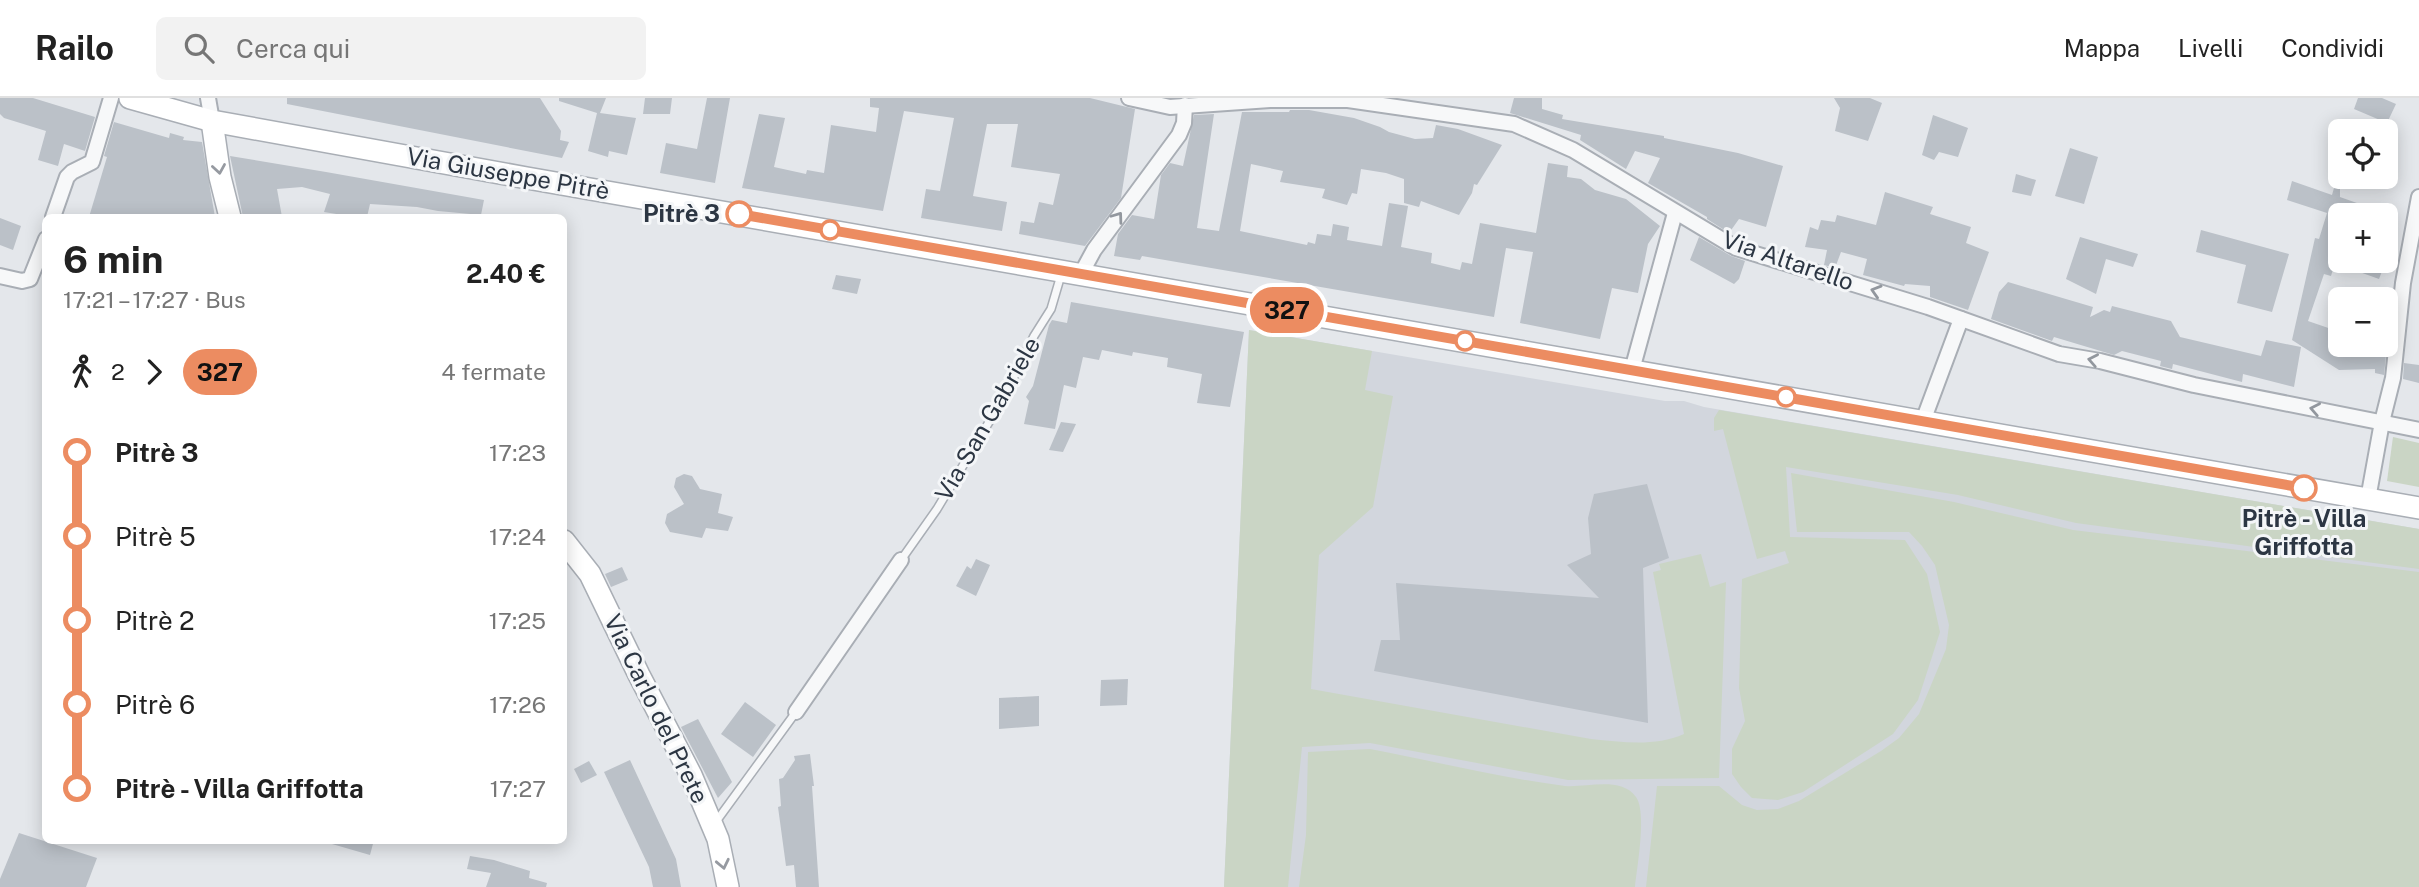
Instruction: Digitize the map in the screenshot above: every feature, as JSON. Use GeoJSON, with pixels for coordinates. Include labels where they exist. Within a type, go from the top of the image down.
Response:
{"type":"FeatureCollection","features":[{"type":"Feature","properties":{"kind":"street"},"geometry":{"type":"LineString","coordinates":[[54,214],[67,177],[92,162],[111,98]]}},
{"type":"Feature","properties":{"kind":"street","name":"Via Giuseppe Pitrè"},"geometry":{"type":"LineString","coordinates":[[130,98],[212,121],[2419,508]]}},
{"type":"Feature","properties":{"kind":"street"},"geometry":{"type":"LineString","coordinates":[[208,98],[220,177],[229,214]]}},
{"type":"Feature","properties":{"kind":"street","name":"Via Altarello"},"geometry":{"type":"LineString","coordinates":[[1129,98],[1170,107],[1270,100],[1348,100],[1514,124],[1573,150],[1736,248],[1961,319],[2059,354],[2100,361],[2193,385],[2419,430]]}},
{"type":"Feature","properties":{"kind":"street","name":"Via San Gabriele"},"geometry":{"type":"LineString","coordinates":[[1072,273],[1094,250],[1179,135],[1184,123],[1185,105]]}},
{"type":"Feature","properties":{"kind":"street"},"geometry":{"type":"LineString","coordinates":[[2368,499],[2393,378],[2403,284],[2419,197]]}},
{"type":"Feature","properties":{"kind":"street"},"geometry":{"type":"LineString","coordinates":[[1632,370],[1675,213]]}},
{"type":"Feature","properties":{"kind":"street"},"geometry":{"type":"LineString","coordinates":[[0,276],[26,281],[33,276],[42,250]]}},
{"type":"Feature","properties":{"kind":"street"},"geometry":{"type":"LineString","coordinates":[[1923,421],[1961,319]]}},
{"type":"Feature","properties":{"kind":"street","name":"Via Carlo del Prete"},"geometry":{"type":"LineString","coordinates":[[567,545],[590,573],[691,775],[718,839],[728,887]]}},
{"type":"Feature","properties":{"kind":"street"},"geometry":{"type":"LineString","coordinates":[[796,712],[901,560]]}},
{"type":"Feature","properties":{"kind":"lane","name":"Via San Gabriele"},"geometry":{"type":"LineString","coordinates":[[901,560],[937,509],[1004,397],[1034,336],[1072,273]]}},
{"type":"Feature","properties":{"kind":"lane"},"geometry":{"type":"LineString","coordinates":[[713,827],[796,712]]}},
{"type":"Feature","properties":{"kind":"shaded area"},"geometry":{"type":"Polygon","coordinates":[[[1249,330],[1665,401],[1684,401],[1704,407],[2419,529],[2419,887],[1224,887],[1249,330]]]}},
{"type":"Feature","properties":{"kind":"green space"},"geometry":{"type":"Polygon","coordinates":[[[1249,330],[1372,351],[1365,390],[1393,396],[1373,507],[1319,555],[1311,689],[1591,739],[1638,742],[1673,738],[1684,734],[1653,572],[1661,570],[1659,564],[1701,554],[1710,587],[1726,582],[1719,778],[1568,780],[1370,743],[1302,747],[1288,887],[1224,887],[1249,330]]]}},
{"type":"Feature","properties":{"kind":"green space"},"geometry":{"type":"Polygon","coordinates":[[[1719,410],[2419,529],[2419,569],[2076,523],[1958,495],[1786,467],[1790,537],[1905,540],[1927,574],[1940,632],[1918,700],[1893,734],[1803,792],[1778,800],[1752,798],[1732,774],[1732,749],[1745,721],[1739,688],[1742,579],[1789,563],[1785,551],[1757,559],[1723,429],[1714,431],[1714,418],[1719,410]]]}},
{"type":"Feature","properties":{"kind":"green space"},"geometry":{"type":"Polygon","coordinates":[[[2393,437],[2419,443],[2419,487],[2387,481],[2393,437]]]}},
{"type":"Feature","properties":{"kind":"green space"},"geometry":{"type":"Polygon","coordinates":[[[1791,473],[1954,502],[2073,530],[2419,572],[2419,887],[1646,887],[1657,786],[1719,786],[1742,805],[1757,810],[1778,809],[1799,801],[1899,738],[1919,714],[1946,649],[1949,625],[1935,565],[1922,546],[1909,532],[1797,532],[1791,473]]]}},
{"type":"Feature","properties":{"kind":"green space"},"geometry":{"type":"Polygon","coordinates":[[[1370,749],[1541,783],[1565,786],[1603,784],[1630,791],[1636,797],[1641,815],[1635,887],[1299,887],[1306,835],[1308,752],[1370,749]]]}},
{"type":"Feature","properties":{"kind":"building"},"geometry":{"type":"Polygon","coordinates":[[[0,98],[33,98],[95,117],[85,151],[64,144],[58,166],[38,160],[46,131],[4,118],[0,114],[0,98]]]}},
{"type":"Feature","properties":{"kind":"building"},"geometry":{"type":"Polygon","coordinates":[[[287,98],[540,98],[561,131],[560,140],[569,142],[562,158],[287,104],[287,98]]]}},
{"type":"Feature","properties":{"kind":"building"},"geometry":{"type":"Polygon","coordinates":[[[559,98],[606,98],[600,113],[636,118],[627,155],[609,151],[608,157],[588,151],[597,113],[559,101],[559,98]]]}},
{"type":"Feature","properties":{"kind":"building"},"geometry":{"type":"Polygon","coordinates":[[[645,98],[672,98],[670,114],[643,114],[645,98]]]}},
{"type":"Feature","properties":{"kind":"building"},"geometry":{"type":"Polygon","coordinates":[[[707,98],[730,98],[715,183],[660,173],[666,143],[697,149],[707,98]]]}},
{"type":"Feature","properties":{"kind":"building"},"geometry":{"type":"Polygon","coordinates":[[[870,98],[1090,98],[1135,109],[1121,198],[1085,246],[1019,234],[1021,221],[1034,223],[1039,202],[1053,205],[1060,174],[1011,167],[1018,124],[987,124],[973,196],[1007,202],[1002,231],[921,218],[926,189],[940,191],[954,118],[904,111],[883,211],[742,188],[759,114],[785,118],[774,167],[806,174],[807,170],[824,173],[831,125],[876,132],[879,108],[870,107],[870,98]]]}},
{"type":"Feature","properties":{"kind":"building"},"geometry":{"type":"Polygon","coordinates":[[[1514,98],[1542,98],[1542,109],[1563,115],[1562,119],[1664,136],[1783,166],[1766,227],[1739,219],[1729,233],[1648,183],[1660,158],[1635,151],[1626,169],[1580,140],[1581,135],[1510,113],[1514,98]]]}},
{"type":"Feature","properties":{"kind":"building"},"geometry":{"type":"Polygon","coordinates":[[[1834,98],[1870,98],[1882,103],[1868,141],[1835,131],[1840,108],[1834,98]]]}},
{"type":"Feature","properties":{"kind":"building"},"geometry":{"type":"Polygon","coordinates":[[[2358,98],[2382,98],[2396,104],[2389,119],[2378,119],[2354,109],[2358,98]]]}},
{"type":"Feature","properties":{"kind":"building"},"geometry":{"type":"Polygon","coordinates":[[[1309,110],[1354,118],[1415,139],[1433,138],[1436,125],[1458,129],[1502,145],[1477,185],[1474,184],[1472,193],[1459,215],[1421,201],[1419,207],[1404,203],[1404,179],[1386,173],[1361,169],[1357,194],[1352,193],[1347,205],[1322,198],[1325,189],[1280,182],[1283,171],[1251,164],[1240,231],[1307,245],[1308,242],[1315,244],[1317,234],[1331,236],[1333,224],[1349,227],[1347,240],[1382,246],[1389,203],[1408,206],[1401,247],[1432,253],[1431,263],[1460,270],[1462,262],[1472,264],[1480,223],[1536,233],[1548,163],[1568,166],[1567,177],[1581,179],[1595,190],[1626,199],[1660,226],[1648,244],[1638,293],[1612,288],[1600,339],[1520,323],[1533,252],[1506,248],[1494,317],[1142,256],[1140,260],[1114,256],[1118,234],[1132,215],[1154,219],[1161,175],[1170,163],[1183,166],[1194,115],[1214,114],[1197,228],[1219,231],[1242,112],[1309,110]]]}},
{"type":"Feature","properties":{"kind":"building"},"geometry":{"type":"Polygon","coordinates":[[[1933,115],[1968,128],[1958,157],[1939,152],[1934,160],[1922,155],[1933,115]]]}},
{"type":"Feature","properties":{"kind":"building"},"geometry":{"type":"Polygon","coordinates":[[[114,122],[169,138],[170,133],[184,137],[183,140],[202,142],[214,214],[90,214],[107,157],[104,156],[114,122]]]}},
{"type":"Feature","properties":{"kind":"building"},"geometry":{"type":"Polygon","coordinates":[[[2070,148],[2098,157],[2084,204],[2055,196],[2070,148]]]}},
{"type":"Feature","properties":{"kind":"building"},"geometry":{"type":"Polygon","coordinates":[[[230,156],[484,200],[481,214],[370,204],[368,214],[336,214],[324,212],[330,194],[302,187],[277,189],[281,214],[242,214],[230,156]]]}},
{"type":"Feature","properties":{"kind":"building"},"geometry":{"type":"Polygon","coordinates":[[[2016,174],[2036,180],[2031,196],[2012,192],[2016,174]]]}},
{"type":"Feature","properties":{"kind":"building"},"geometry":{"type":"Polygon","coordinates":[[[2292,181],[2332,195],[2334,189],[2340,189],[2340,197],[2357,203],[2328,203],[2328,273],[2332,273],[2331,276],[2324,274],[2308,321],[2328,328],[2328,357],[2386,357],[2384,375],[2375,373],[2375,369],[2339,370],[2292,340],[2315,238],[2319,239],[2327,213],[2287,200],[2292,181]]]}},
{"type":"Feature","properties":{"kind":"building"},"geometry":{"type":"Polygon","coordinates":[[[1885,192],[1933,207],[1930,214],[1971,227],[1966,243],[1989,252],[1968,310],[1930,297],[1930,286],[1904,286],[1863,275],[1867,259],[1841,252],[1835,268],[1824,265],[1827,250],[1805,247],[1810,227],[1818,230],[1821,220],[1835,222],[1837,215],[1876,225],[1885,192]]]}},
{"type":"Feature","properties":{"kind":"building"},"geometry":{"type":"Polygon","coordinates":[[[0,218],[21,226],[13,250],[0,245],[0,218]]]}},
{"type":"Feature","properties":{"kind":"building"},"geometry":{"type":"Polygon","coordinates":[[[2201,230],[2289,254],[2272,312],[2237,303],[2246,265],[2196,252],[2201,230]]]}},
{"type":"Feature","properties":{"kind":"building"},"geometry":{"type":"Polygon","coordinates":[[[1699,237],[1745,261],[1739,279],[1734,284],[1690,260],[1699,237]]]}},
{"type":"Feature","properties":{"kind":"building"},"geometry":{"type":"Polygon","coordinates":[[[2080,237],[2138,254],[2133,267],[2106,259],[2096,294],[2066,279],[2080,237]]]}},
{"type":"Feature","properties":{"kind":"building"},"geometry":{"type":"Polygon","coordinates":[[[2362,273],[2381,273],[2379,279],[2362,273]]]}},
{"type":"Feature","properties":{"kind":"building"},"geometry":{"type":"Polygon","coordinates":[[[836,275],[861,279],[857,294],[832,289],[836,275]]]}},
{"type":"Feature","properties":{"kind":"building"},"geometry":{"type":"Polygon","coordinates":[[[2008,282],[2093,307],[2090,317],[2104,310],[2110,312],[2112,306],[2171,321],[2180,337],[2261,356],[2266,340],[2301,347],[2294,387],[2243,374],[2242,382],[2173,364],[2172,369],[2160,366],[2161,361],[2122,351],[2114,355],[2054,337],[2052,341],[1991,319],[1999,292],[2008,282]]]}},
{"type":"Feature","properties":{"kind":"building"},"geometry":{"type":"Polygon","coordinates":[[[1071,302],[1244,332],[1230,407],[1197,403],[1202,374],[1167,367],[1168,358],[1133,352],[1132,356],[1102,350],[1099,360],[1083,357],[1076,388],[1064,385],[1055,429],[1024,424],[1029,401],[1026,397],[1033,386],[1049,325],[1052,320],[1067,323],[1071,302]]]}},
{"type":"Feature","properties":{"kind":"building"},"geometry":{"type":"Polygon","coordinates":[[[2404,363],[2419,365],[2419,383],[2403,379],[2404,363]]]}},
{"type":"Feature","properties":{"kind":"building"},"geometry":{"type":"Polygon","coordinates":[[[1061,422],[1076,424],[1063,452],[1049,450],[1061,422]]]}},
{"type":"Feature","properties":{"kind":"building"},"geometry":{"type":"Polygon","coordinates":[[[684,474],[692,476],[700,489],[722,494],[718,513],[733,517],[728,531],[706,528],[702,538],[670,532],[665,523],[667,514],[684,504],[674,487],[676,478],[684,474]]]}},
{"type":"Feature","properties":{"kind":"building"},"geometry":{"type":"Polygon","coordinates":[[[1647,484],[1669,558],[1643,568],[1648,723],[1374,671],[1381,640],[1400,640],[1396,583],[1599,598],[1567,565],[1591,554],[1588,518],[1594,494],[1647,484]]]}},
{"type":"Feature","properties":{"kind":"building"},"geometry":{"type":"Polygon","coordinates":[[[976,559],[990,565],[976,596],[956,586],[967,566],[971,569],[976,559]]]}},
{"type":"Feature","properties":{"kind":"building"},"geometry":{"type":"Polygon","coordinates":[[[622,567],[628,580],[611,587],[605,574],[622,567]]]}},
{"type":"Feature","properties":{"kind":"building"},"geometry":{"type":"Polygon","coordinates":[[[1128,679],[1127,705],[1100,706],[1101,680],[1128,679]]]}},
{"type":"Feature","properties":{"kind":"building"},"geometry":{"type":"Polygon","coordinates":[[[1039,696],[1039,726],[999,729],[999,698],[1039,696]]]}},
{"type":"Feature","properties":{"kind":"building"},"geometry":{"type":"Polygon","coordinates":[[[745,702],[776,725],[753,757],[721,734],[745,702]]]}},
{"type":"Feature","properties":{"kind":"building"},"geometry":{"type":"Polygon","coordinates":[[[698,719],[732,782],[718,798],[681,727],[698,719]]]}},
{"type":"Feature","properties":{"kind":"building"},"geometry":{"type":"Polygon","coordinates":[[[810,754],[819,887],[796,887],[794,865],[786,866],[778,807],[781,806],[779,779],[783,778],[795,760],[794,756],[810,754]]]}},
{"type":"Feature","properties":{"kind":"building"},"geometry":{"type":"Polygon","coordinates":[[[630,760],[676,859],[681,887],[653,887],[649,867],[604,772],[630,760]]]}},
{"type":"Feature","properties":{"kind":"building"},"geometry":{"type":"Polygon","coordinates":[[[589,761],[597,775],[581,783],[574,769],[589,761]]]}},
{"type":"Feature","properties":{"kind":"building"},"geometry":{"type":"Polygon","coordinates":[[[19,833],[42,840],[42,844],[53,844],[97,858],[86,887],[0,887],[0,879],[19,833]]]}},
{"type":"Feature","properties":{"kind":"building"},"geometry":{"type":"Polygon","coordinates":[[[332,844],[373,844],[370,855],[332,844]]]}},
{"type":"Feature","properties":{"kind":"building"},"geometry":{"type":"Polygon","coordinates":[[[470,856],[530,871],[529,878],[547,883],[546,887],[486,887],[491,873],[467,869],[470,856]]]}},
{"type":"Feature","properties":{"kind":"bus line","name":"327"},"geometry":{"type":"LineString","coordinates":[[739,214],[2304,488]]}},
{"type":"Feature","properties":{"kind":"place","name":"Pitrè 3"},"geometry":{"type":"Point","coordinates":[739,214]}},
{"type":"Feature","properties":{"kind":"place","name":"Pitrè - Villa Griffotta"},"geometry":{"type":"Point","coordinates":[2304,488]}}]}
